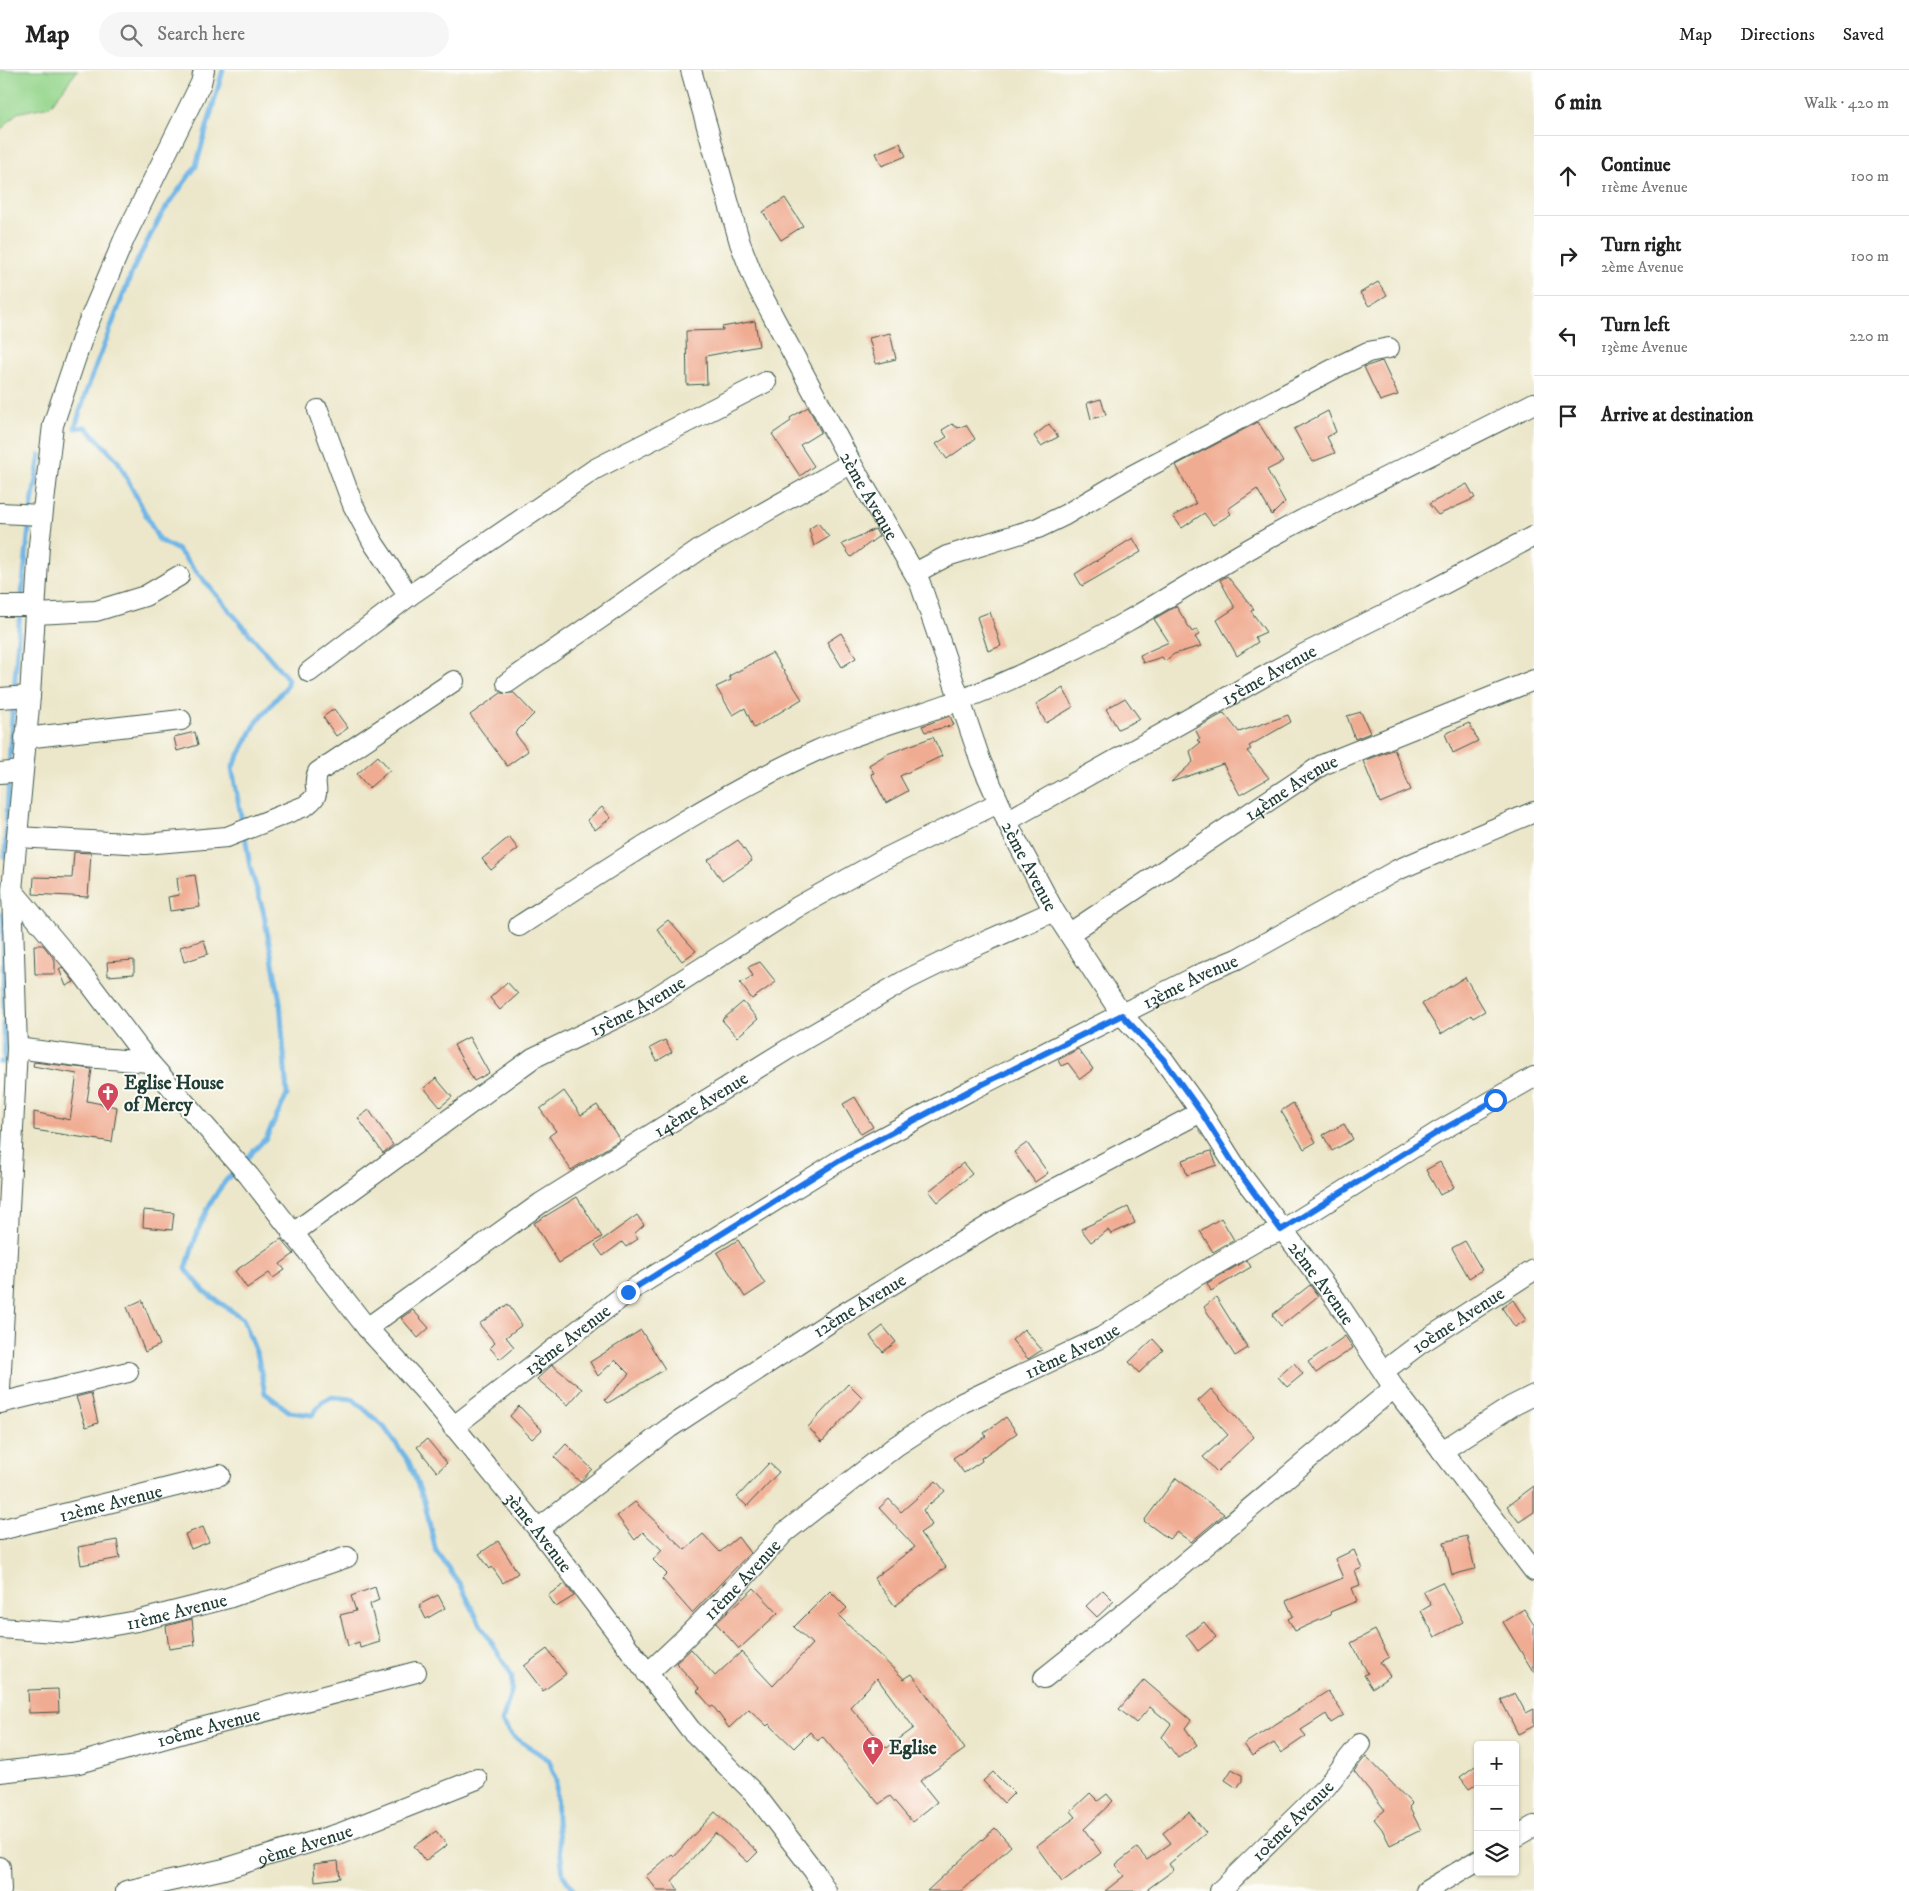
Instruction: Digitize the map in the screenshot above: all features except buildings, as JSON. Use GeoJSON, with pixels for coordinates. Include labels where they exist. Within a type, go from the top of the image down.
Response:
{"type":"FeatureCollection","features":[{"type":"Feature","properties":{"kind":"street"},"geometry":{"type":"LineString","coordinates":[[0,1390],[11,1061],[12,890],[8,859],[17,837],[30,696],[42,515],[53,425],[84,333],[125,237],[201,83],[204,70]]}},
{"type":"Feature","properties":{"kind":"street","name":"2ème Avenue"},"geometry":{"type":"LineString","coordinates":[[691,70],[740,243],[756,284],[768,310],[851,463],[915,573],[959,701],[998,803],[1054,911],[1122,1015],[1163,1059],[1201,1112],[1239,1172],[1281,1230],[1336,1300],[1389,1380],[1534,1571]]}},
{"type":"Feature","properties":{"kind":"street"},"geometry":{"type":"LineString","coordinates":[[915,573],[947,556],[1038,528],[1150,466],[1343,364],[1368,352],[1389,348]]}},
{"type":"Feature","properties":{"kind":"street"},"geometry":{"type":"LineString","coordinates":[[309,672],[408,596],[595,469],[766,382]]}},
{"type":"Feature","properties":{"kind":"street"},"geometry":{"type":"LineString","coordinates":[[519,926],[629,855],[715,804],[813,753],[908,716],[959,701],[1109,632],[1278,533],[1372,482],[1534,403]]}},
{"type":"Feature","properties":{"kind":"street"},"geometry":{"type":"LineString","coordinates":[[318,410],[353,505],[374,544],[408,596]]}},
{"type":"Feature","properties":{"kind":"street"},"geometry":{"type":"LineString","coordinates":[[507,682],[702,548],[851,463]]}},
{"type":"Feature","properties":{"kind":"street"},"geometry":{"type":"LineString","coordinates":[[0,513],[42,515]]}},
{"type":"Feature","properties":{"kind":"street","name":"15ème Avenue"},"geometry":{"type":"LineString","coordinates":[[1008,821],[1304,654],[1421,596],[1534,536]]}},
{"type":"Feature","properties":{"kind":"street"},"geometry":{"type":"LineString","coordinates":[[0,606],[35,610],[96,611],[145,596],[179,576]]}},
{"type":"Feature","properties":{"kind":"street","name":"14ème Avenue"},"geometry":{"type":"LineString","coordinates":[[1070,933],[1322,765],[1534,680]]}},
{"type":"Feature","properties":{"kind":"street"},"geometry":{"type":"LineString","coordinates":[[17,837],[145,844],[227,837],[305,806],[316,798],[318,791],[315,780],[318,772],[454,681]]}},
{"type":"Feature","properties":{"kind":"street"},"geometry":{"type":"LineString","coordinates":[[0,698],[30,696]]}},
{"type":"Feature","properties":{"kind":"street"},"geometry":{"type":"LineString","coordinates":[[25,738],[181,720]]}},
{"type":"Feature","properties":{"kind":"street"},"geometry":{"type":"LineString","coordinates":[[0,772],[22,771]]}},
{"type":"Feature","properties":{"kind":"street","name":"15ème Avenue"},"geometry":{"type":"LineString","coordinates":[[292,1234],[533,1058],[645,1004],[799,906],[880,861],[998,803]]}},
{"type":"Feature","properties":{"kind":"street","name":"13ème Avenue"},"geometry":{"type":"LineString","coordinates":[[453,1427],[628,1292],[842,1159],[969,1091],[1203,973],[1237,959],[1397,870],[1534,812]]}},
{"type":"Feature","properties":{"kind":"street","name":"3ème Avenue"},"geometry":{"type":"LineString","coordinates":[[12,890],[81,972],[149,1062],[249,1176],[292,1234],[367,1328],[424,1390],[538,1529],[690,1729],[755,1794],[814,1871],[826,1891]]}},
{"type":"Feature","properties":{"kind":"street","name":"14ème Avenue"},"geometry":{"type":"LineString","coordinates":[[367,1328],[542,1203],[793,1046],[906,980],[1054,911]]}},
{"type":"Feature","properties":{"kind":"street"},"geometry":{"type":"LineString","coordinates":[[11,1061],[84,1057],[149,1062]]}},
{"type":"Feature","properties":{"kind":"street","name":"11ème Avenue"},"geometry":{"type":"LineString","coordinates":[[647,1674],[684,1640],[784,1533],[896,1446],[962,1403],[1102,1337],[1196,1276],[1260,1239],[1281,1230],[1438,1132],[1534,1077]]}},
{"type":"Feature","properties":{"kind":"street","name":"12ème Avenue"},"geometry":{"type":"LineString","coordinates":[[538,1529],[669,1428],[835,1319],[1011,1212],[1201,1112]]}},
{"type":"Feature","properties":{"kind":"street","name":"10ème Avenue"},"geometry":{"type":"LineString","coordinates":[[1044,1678],[1142,1601],[1238,1517],[1389,1380],[1421,1343],[1534,1270]]}},
{"type":"Feature","properties":{"kind":"street"},"geometry":{"type":"LineString","coordinates":[[0,1403],[128,1372]]}},
{"type":"Feature","properties":{"kind":"street"},"geometry":{"type":"LineString","coordinates":[[1442,1451],[1512,1406],[1534,1395]]}},
{"type":"Feature","properties":{"kind":"street","name":"12ème Avenue"},"geometry":{"type":"LineString","coordinates":[[0,1530],[220,1475]]}},
{"type":"Feature","properties":{"kind":"street","name":"11ème Avenue"},"geometry":{"type":"LineString","coordinates":[[0,1628],[70,1633],[137,1621],[228,1598],[347,1557]]}},
{"type":"Feature","properties":{"kind":"street","name":"10ème Avenue"},"geometry":{"type":"LineString","coordinates":[[0,1772],[79,1762],[210,1725],[416,1672]]}},
{"type":"Feature","properties":{"kind":"street","name":"10ème Avenue"},"geometry":{"type":"LineString","coordinates":[[1220,1891],[1326,1787],[1360,1744]]}},
{"type":"Feature","properties":{"kind":"street","name":"9ème Avenue"},"geometry":{"type":"LineString","coordinates":[[126,1891],[224,1869],[332,1836],[477,1779]]}},
{"type":"Feature","properties":{"kind":"street"},"geometry":{"type":"LineString","coordinates":[[1519,1835],[1534,1826]]}},
{"type":"Feature","properties":{"kind":"street"},"geometry":{"type":"LineString","coordinates":[[1426,1891],[1474,1862]]}},
{"type":"Feature","properties":{"kind":"street"},"geometry":{"type":"LineString","coordinates":[[0,1867],[1,1891]]}},
{"type":"Feature","properties":{"kind":"green space"},"geometry":{"type":"Polygon","coordinates":[[[0,70],[78,70],[50,106],[17,113],[0,131],[0,70]]]}},
{"type":"Feature","properties":{"kind":"waterway"},"geometry":{"type":"LineString","coordinates":[[223,70],[196,166],[161,215],[134,267],[86,392],[75,428],[86,427],[118,461],[159,540],[178,550],[288,679],[286,687],[256,723],[232,768],[243,827]]}},
{"type":"Feature","properties":{"kind":"waterway"},"geometry":{"type":"LineString","coordinates":[[31,510],[40,455]]}},
{"type":"Feature","properties":{"kind":"waterway"},"geometry":{"type":"LineString","coordinates":[[21,602],[30,519]]}},
{"type":"Feature","properties":{"kind":"waterway"},"geometry":{"type":"LineString","coordinates":[[14,692],[20,611]]}},
{"type":"Feature","properties":{"kind":"waterway"},"geometry":{"type":"LineString","coordinates":[[9,767],[13,700]]}},
{"type":"Feature","properties":{"kind":"waterway"},"geometry":{"type":"LineString","coordinates":[[5,857],[9,775]]}},
{"type":"Feature","properties":{"kind":"waterway"},"geometry":{"type":"LineString","coordinates":[[242,1163],[266,1138],[287,1095],[280,1001],[263,910],[250,867],[245,835]]}},
{"type":"Feature","properties":{"kind":"waterway"},"geometry":{"type":"LineString","coordinates":[[0,1062],[5,1062],[3,913]]}},
{"type":"Feature","properties":{"kind":"waterway"},"geometry":{"type":"LineString","coordinates":[[236,1169],[217,1192],[210,1204],[194,1241],[186,1269],[205,1292],[243,1319],[258,1357],[265,1393],[290,1412],[312,1415],[322,1402],[331,1397],[353,1399],[384,1427],[409,1462],[424,1501],[436,1551],[461,1586],[480,1624],[512,1676],[511,1692],[502,1722],[514,1737],[549,1760],[556,1780],[557,1822],[563,1875],[574,1891]]}},
{"type":"Feature","properties":{"kind":"place","name":"Eglise House of Mercy"},"geometry":{"type":"Point","coordinates":[108,1112]}},
{"type":"Feature","properties":{"kind":"place","name":"Eglise"},"geometry":{"type":"Point","coordinates":[873,1766]}},
{"type":"Feature","properties":{"kind":"route"},"geometry":{"type":"LineString","coordinates":[[628,1292],[842,1159],[969,1091],[1122,1015],[1163,1059],[1201,1112],[1239,1172],[1281,1230],[1438,1132],[1495,1100]]}}]}
